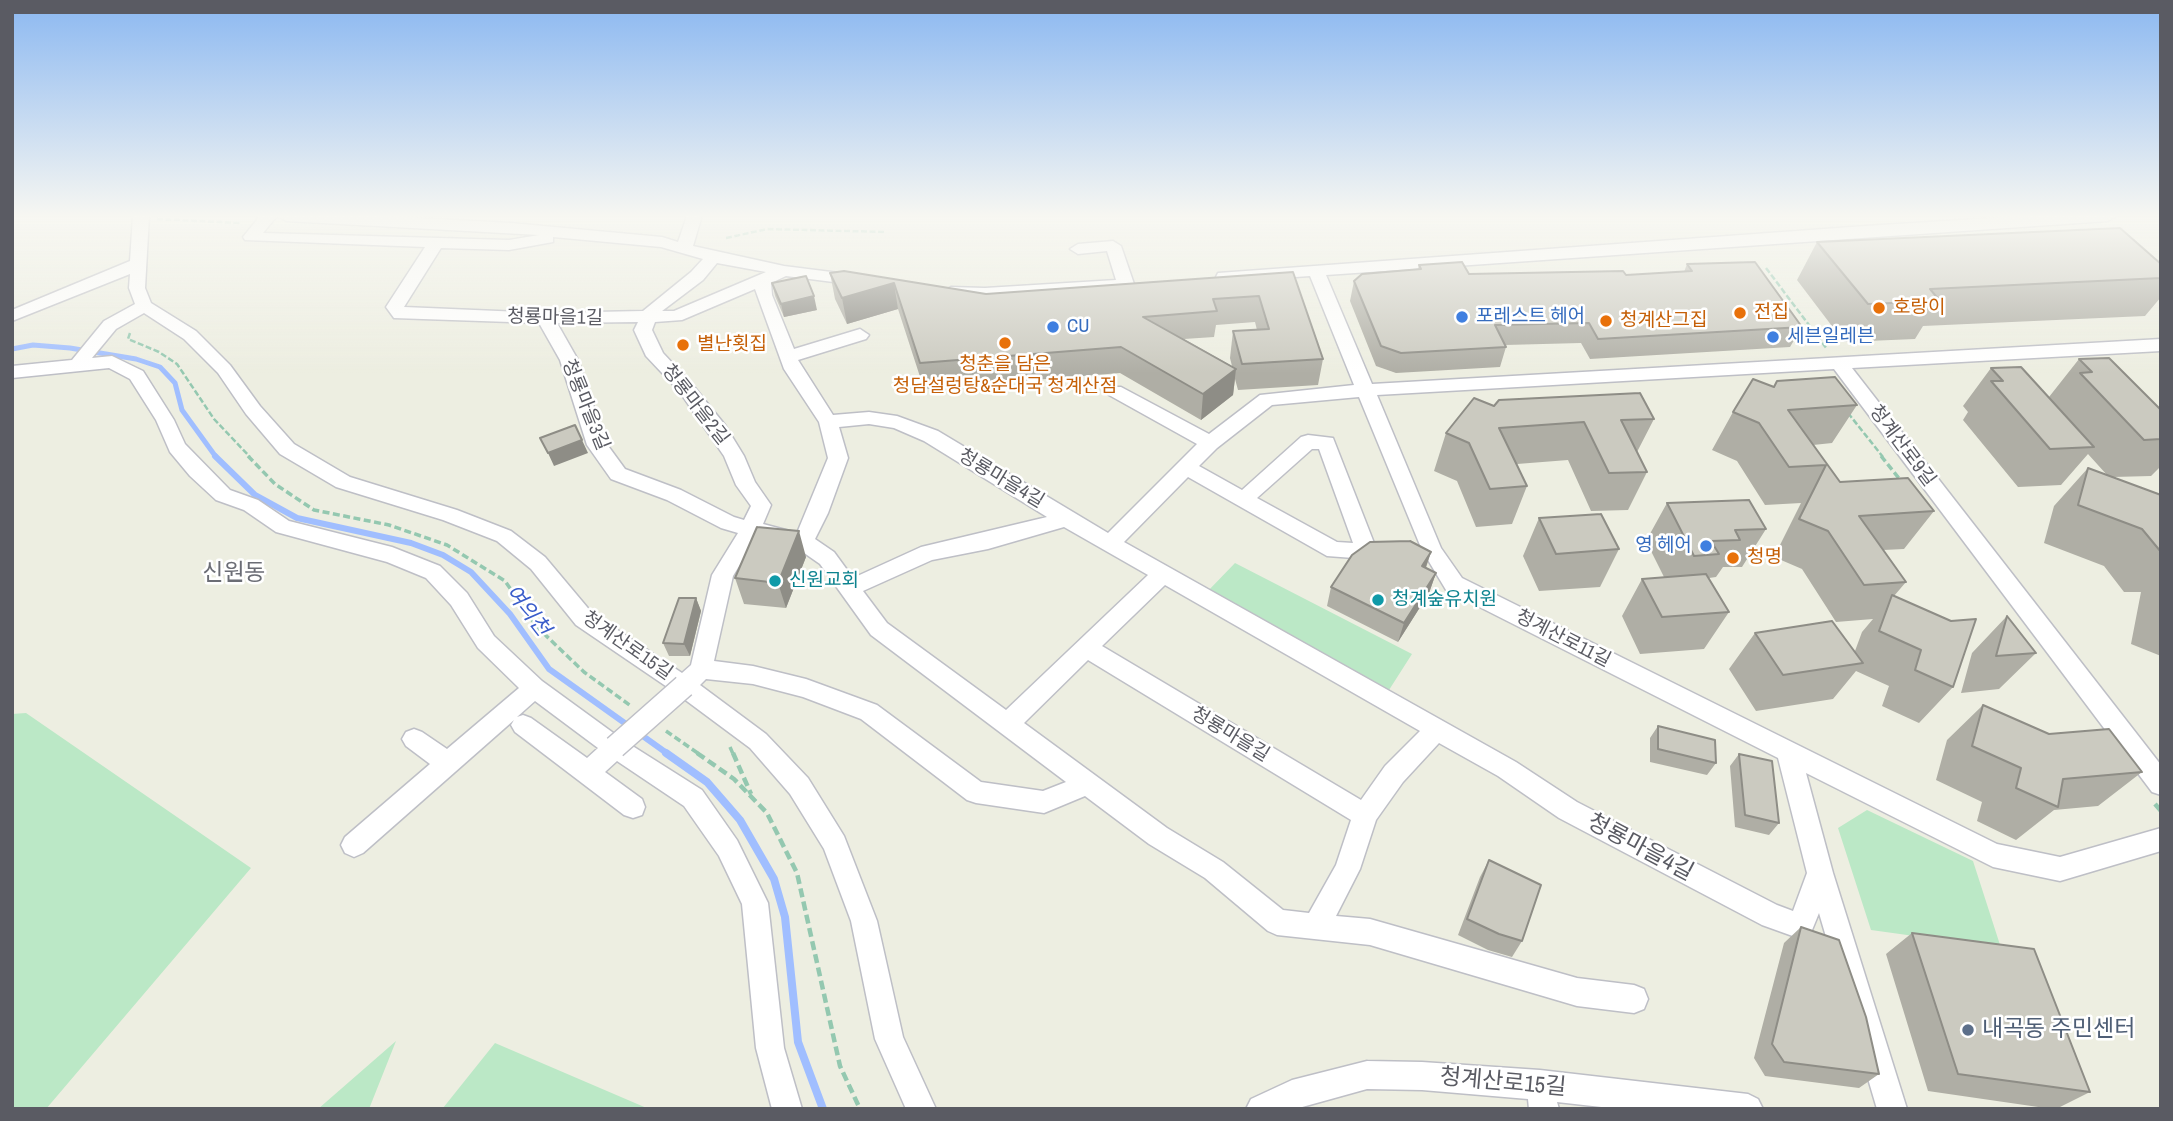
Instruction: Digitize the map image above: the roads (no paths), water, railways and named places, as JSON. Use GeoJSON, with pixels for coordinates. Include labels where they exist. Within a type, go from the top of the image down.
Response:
{"type":"FeatureCollection","features":[{"type":"Feature","properties":{"kind":"street"},"geometry":{"type":"LineString","coordinates":[[12,316],[128,268]]}},
{"type":"Feature","properties":{"kind":"street"},"geometry":{"type":"LineString","coordinates":[[77,365],[110,325],[144,306],[137,288],[136,268]]}},
{"type":"Feature","properties":{"kind":"street","name":"청룡마을1길"},"geometry":{"type":"LineString","coordinates":[[420,268],[395,307],[400,314],[545,318],[677,316],[784,271]]}},
{"type":"Feature","properties":{"kind":"street"},"geometry":{"type":"LineString","coordinates":[[648,318],[652,310],[703,268]]}},
{"type":"Feature","properties":{"kind":"street"},"geometry":{"type":"LineString","coordinates":[[770,268],[871,282]]}},
{"type":"Feature","properties":{"kind":"street"},"geometry":{"type":"LineString","coordinates":[[936,290],[985,293],[1133,284],[1125,268]]}},
{"type":"Feature","properties":{"kind":"street"},"geometry":{"type":"LineString","coordinates":[[1206,279],[1341,268]]}},
{"type":"Feature","properties":{"kind":"street","name":"청계산로11길"},"geometry":{"type":"LineString","coordinates":[[1316,270],[1432,550],[1454,584],[1993,855],[2060,869],[2161,839]]}},
{"type":"Feature","properties":{"kind":"street"},"geometry":{"type":"LineString","coordinates":[[762,280],[764,295],[788,357],[828,422],[838,458],[818,513],[803,542],[827,558],[879,629],[1158,836],[1214,870],[1277,922],[1370,932],[1577,992],[1634,999]]}},
{"type":"Feature","properties":{"kind":"street","name":"청계산로15길"},"geometry":{"type":"LineString","coordinates":[[144,306],[190,335],[225,369],[253,410],[287,449],[343,482],[450,515],[504,536],[538,563],[584,619],[692,677],[758,741],[799,786],[835,844],[864,921],[890,1039],[921,1109]]}},
{"type":"Feature","properties":{"kind":"street","name":"청룡마을3길"},"geometry":{"type":"LineString","coordinates":[[545,318],[573,372],[597,445],[618,474],[674,495],[728,523],[803,542]]}},
{"type":"Feature","properties":{"kind":"street","name":"청룡마을2길"},"geometry":{"type":"LineString","coordinates":[[648,318],[643,330],[655,356],[685,387],[718,430],[734,456],[746,485],[761,505],[750,530]]}},
{"type":"Feature","properties":{"kind":"street"},"geometry":{"type":"LineString","coordinates":[[788,357],[860,335]]}},
{"type":"Feature","properties":{"kind":"street"},"geometry":{"type":"LineString","coordinates":[[1110,544],[1210,443],[1267,399],[1366,390],[2161,345]]}},
{"type":"Feature","properties":{"kind":"street"},"geometry":{"type":"LineString","coordinates":[[12,372],[111,362],[137,375],[165,420],[177,447],[197,471],[223,495],[251,505],[283,527],[393,555],[433,572],[459,599],[486,642],[534,688],[693,799],[728,848],[755,904],[770,1048],[787,1109]]}},
{"type":"Feature","properties":{"kind":"street","name":"청계산로9길"},"geometry":{"type":"LineString","coordinates":[[1839,364],[2161,784]]}},
{"type":"Feature","properties":{"kind":"street"},"geometry":{"type":"LineString","coordinates":[[1115,391],[1210,443]]}},
{"type":"Feature","properties":{"kind":"street","name":"청룡마을4길"},"geometry":{"type":"LineString","coordinates":[[828,422],[869,418],[897,422],[931,436],[1110,544],[1507,769],[1568,810],[1771,916],[1801,926],[1820,873]]}},
{"type":"Feature","properties":{"kind":"street"},"geometry":{"type":"LineString","coordinates":[[1243,500],[1302,446],[1308,442],[1326,443],[1367,551]]}},
{"type":"Feature","properties":{"kind":"street"},"geometry":{"type":"LineString","coordinates":[[1185,467],[1334,550],[1432,550]]}},
{"type":"Feature","properties":{"kind":"street"},"geometry":{"type":"LineString","coordinates":[[848,589],[928,553],[988,541],[1067,519]]}},
{"type":"Feature","properties":{"kind":"street"},"geometry":{"type":"LineString","coordinates":[[588,772],[692,677],[723,575],[750,530]]}},
{"type":"Feature","properties":{"kind":"street"},"geometry":{"type":"LineString","coordinates":[[1007,724],[1163,574]]}},
{"type":"Feature","properties":{"kind":"street","name":"청룡마을길"},"geometry":{"type":"LineString","coordinates":[[1086,648],[1365,815]]}},
{"type":"Feature","properties":{"kind":"street"},"geometry":{"type":"LineString","coordinates":[[692,677],[753,674],[806,688],[869,712],[976,792],[1044,802],[1087,784]]}},
{"type":"Feature","properties":{"kind":"street"},"geometry":{"type":"LineString","coordinates":[[354,845],[534,688]]}},
{"type":"Feature","properties":{"kind":"street"},"geometry":{"type":"LineString","coordinates":[[523,726],[633,807]]}},
{"type":"Feature","properties":{"kind":"street"},"geometry":{"type":"LineString","coordinates":[[1316,926],[1347,869],[1365,815],[1394,774],[1436,730]]}},
{"type":"Feature","properties":{"kind":"street"},"geometry":{"type":"LineString","coordinates":[[414,739],[448,764]]}},
{"type":"Feature","properties":{"kind":"street"},"geometry":{"type":"LineString","coordinates":[[1788,752],[1820,873],[1892,1109]]}},
{"type":"Feature","properties":{"kind":"street","name":"청계산로15길"},"geometry":{"type":"LineString","coordinates":[[1261,1109],[1305,1091],[1367,1076],[1422,1076],[1542,1097],[1748,1109]]}},
{"type":"Feature","properties":{"kind":"waterway","name":"여의천"},"geometry":{"type":"LineString","coordinates":[[12,349],[33,345],[70,348],[136,359],[160,367],[175,383],[182,410],[216,457]]}},
{"type":"Feature","properties":{"kind":"waterway","name":"여의천"},"geometry":{"type":"LineString","coordinates":[[216,457],[255,495],[297,518],[411,543],[443,555],[471,572],[510,614],[549,669],[668,754]]}},
{"type":"Feature","properties":{"kind":"waterway","name":"여의천"},"geometry":{"type":"LineString","coordinates":[[666,753],[707,782],[740,820],[774,879],[785,917],[798,1042],[823,1109]]}},
{"type":"Feature","properties":{"kind":"place","name":"호랑이"},"geometry":{"type":"Point","coordinates":[1879,308]}},
{"type":"Feature","properties":{"kind":"place","name":"전집"},"geometry":{"type":"Point","coordinates":[1740,313]}},
{"type":"Feature","properties":{"kind":"place","name":"포레스트 헤어"},"geometry":{"type":"Point","coordinates":[1462,317]}},
{"type":"Feature","properties":{"kind":"place","name":"청계산그집"},"geometry":{"type":"Point","coordinates":[1606,321]}},
{"type":"Feature","properties":{"kind":"place","name":"CU"},"geometry":{"type":"Point","coordinates":[1053,327]}},
{"type":"Feature","properties":{"kind":"place","name":"세븐일레븐"},"geometry":{"type":"Point","coordinates":[1773,337]}},
{"type":"Feature","properties":{"kind":"place","name":"청춘을 담은 청담설렁탕&순대국 청계산점"},"geometry":{"type":"Point","coordinates":[1005,343]}},
{"type":"Feature","properties":{"kind":"place","name":"별난횟집"},"geometry":{"type":"Point","coordinates":[683,345]}},
{"type":"Feature","properties":{"kind":"place","name":"영 헤어"},"geometry":{"type":"Point","coordinates":[1706,546]}},
{"type":"Feature","properties":{"kind":"place","name":"청명"},"geometry":{"type":"Point","coordinates":[1733,558]}},
{"type":"Feature","properties":{"kind":"place","name":"신원교회"},"geometry":{"type":"Point","coordinates":[775,581]}},
{"type":"Feature","properties":{"kind":"place","name":"청계숲유치원"},"geometry":{"type":"Point","coordinates":[1378,600]}},
{"type":"Feature","properties":{"kind":"place","name":"내곡동 주민센터"},"geometry":{"type":"Point","coordinates":[1968,1030]}},
{"type":"Feature","properties":{"kind":"district","name":"신원동"},"geometry":{"type":"Point","coordinates":[234,574]}}]}
